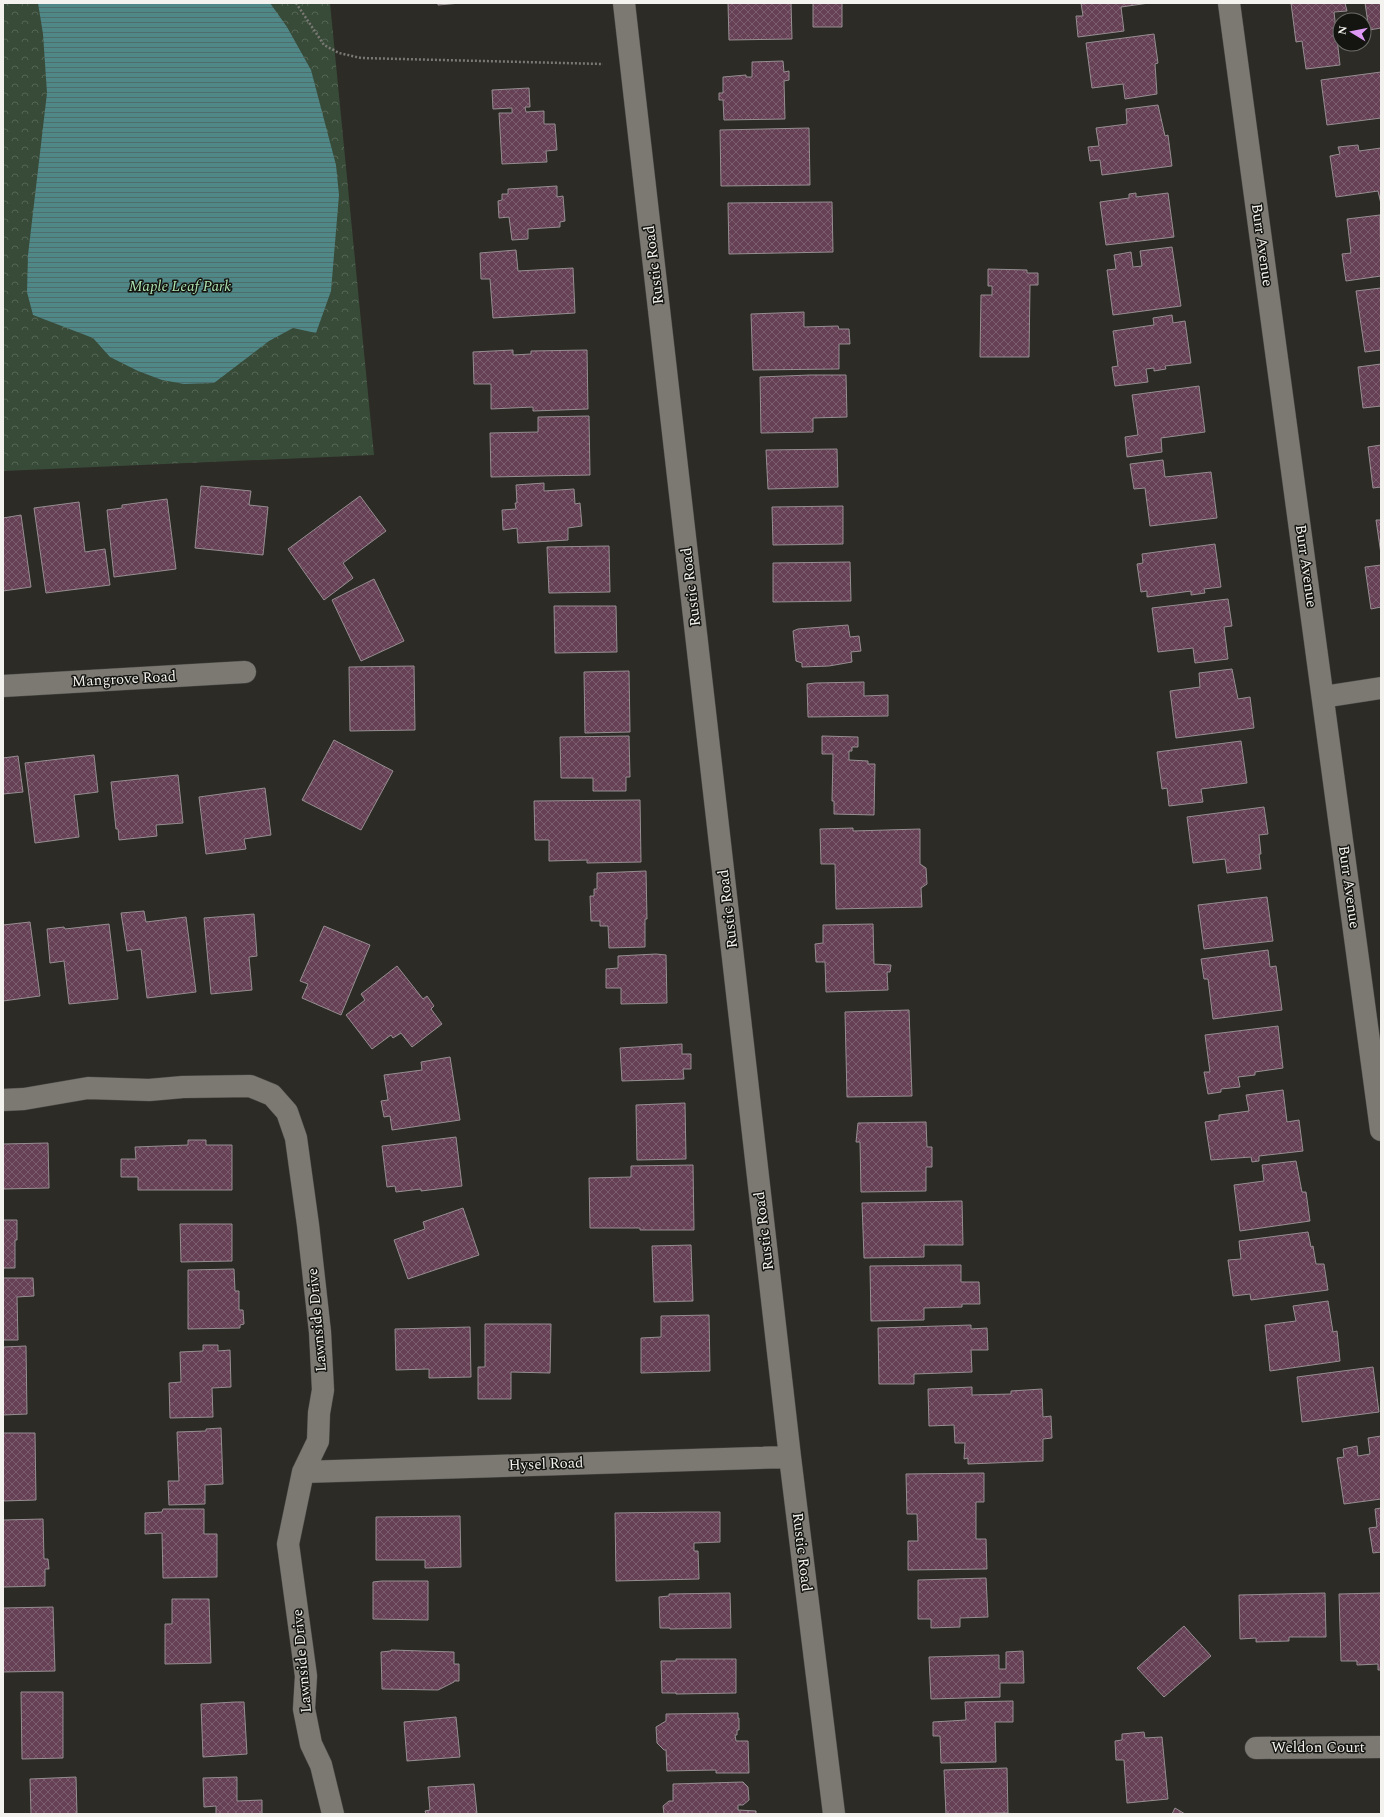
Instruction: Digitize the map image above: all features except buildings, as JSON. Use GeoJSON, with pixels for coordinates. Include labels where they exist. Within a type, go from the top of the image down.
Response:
{"type":"FeatureCollection","features":[{"type":"Feature","properties":{"kind":"street","name":"Rustic Road"},"geometry":{"type":"LineString","coordinates":[[624,3],[790,1457],[834,1814]]}},
{"type":"Feature","properties":{"kind":"street","name":"Burr Avenue"},"geometry":{"type":"LineString","coordinates":[[1229,3],[1381,1130]]}},
{"type":"Feature","properties":{"kind":"street","name":"Mangrove Road"},"geometry":{"type":"LineString","coordinates":[[3,686],[245,672]]}},
{"type":"Feature","properties":{"kind":"street"},"geometry":{"type":"LineString","coordinates":[[1323,697],[1381,688]]}},
{"type":"Feature","properties":{"kind":"street","name":"Lawnside Drive"},"geometry":{"type":"LineString","coordinates":[[3,1100],[24,1099],[88,1088],[149,1090],[183,1087],[250,1086],[272,1095],[287,1112],[296,1138],[308,1225],[320,1332],[323,1390],[319,1413],[318,1441],[303,1472],[288,1544],[306,1676],[304,1709],[312,1744],[322,1765],[333,1814]]}},
{"type":"Feature","properties":{"kind":"street","name":"Hysel Road"},"geometry":{"type":"LineString","coordinates":[[303,1472],[790,1457]]}},
{"type":"Feature","properties":{"kind":"street","name":"Weldon Court"},"geometry":{"type":"LineString","coordinates":[[1256,1748],[1381,1747]]}},
{"type":"Feature","properties":{"kind":"path"},"geometry":{"type":"LineString","coordinates":[[296,3],[324,45],[339,53],[361,58],[631,65]]}},
{"type":"Feature","properties":{"kind":"green space","name":"Maple Leaf Park"},"geometry":{"type":"Polygon","coordinates":[[[3,3],[330,3],[374,455],[3,471],[3,3]]]}},
{"type":"Feature","properties":{"kind":"water","name":"Maple Leaf Park"},"geometry":{"type":"Polygon","coordinates":[[[38,3],[270,3],[287,27],[311,70],[336,165],[339,195],[331,291],[316,333],[293,328],[269,341],[214,383],[184,384],[162,380],[138,371],[110,357],[93,338],[33,315],[27,292],[28,255],[47,93],[43,34],[38,3]]]}}]}
